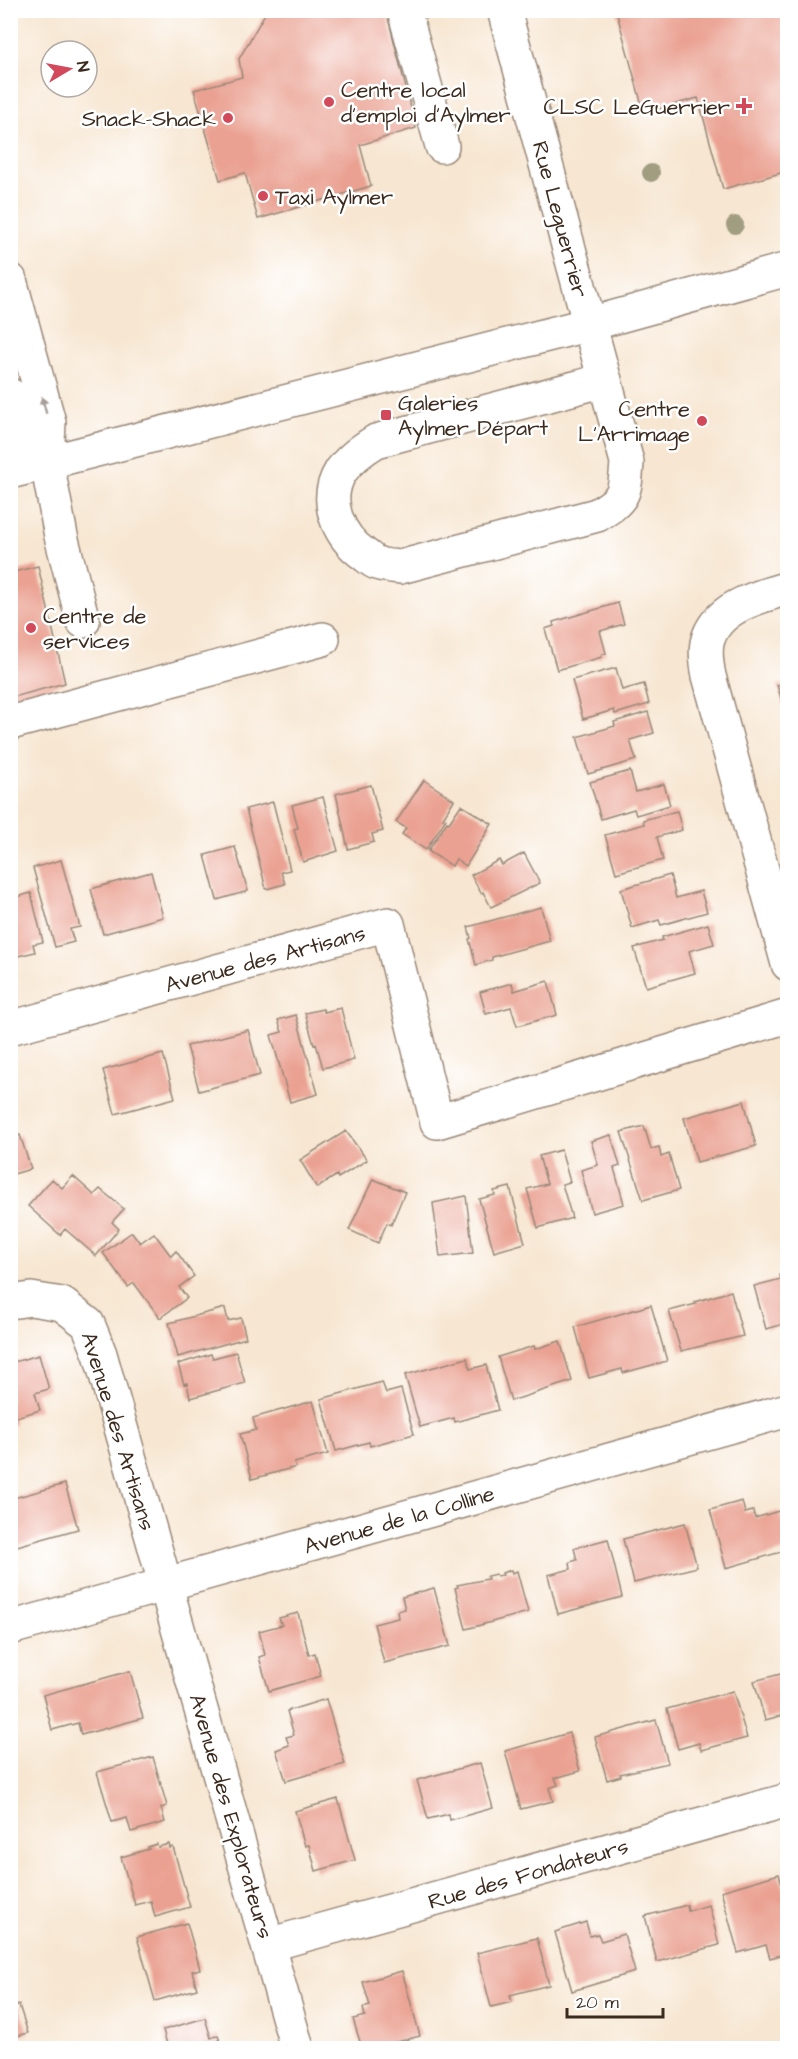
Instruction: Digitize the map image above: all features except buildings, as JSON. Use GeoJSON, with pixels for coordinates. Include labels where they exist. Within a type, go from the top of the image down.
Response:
{"type":"FeatureCollection","features":[{"type":"Feature","properties":{"kind":"street"},"geometry":{"type":"LineString","coordinates":[[404,10],[442,146]]}},
{"type":"Feature","properties":{"kind":"street","name":"Rue Leguerrier"},"geometry":{"type":"LineString","coordinates":[[504,10],[590,324],[627,462],[625,487],[615,505],[597,515],[400,567],[376,563],[355,548],[342,532],[335,515],[333,491],[341,471],[357,453],[376,441],[605,380]]}},
{"type":"Feature","properties":{"kind":"street","name":"Rue Leguerrier"},"geometry":{"type":"LineString","coordinates":[[10,472],[590,324],[788,269]]}},
{"type":"Feature","properties":{"kind":"street"},"geometry":{"type":"LineString","coordinates":[[10,280],[49,422],[46,463],[61,537],[83,621]]}},
{"type":"Feature","properties":{"kind":"street"},"geometry":{"type":"LineString","coordinates":[[10,395],[21,432],[46,463]]}},
{"type":"Feature","properties":{"kind":"street"},"geometry":{"type":"LineString","coordinates":[[788,588],[736,606],[713,629],[707,643],[706,660],[788,964]]}},
{"type":"Feature","properties":{"kind":"street"},"geometry":{"type":"LineString","coordinates":[[10,723],[323,639]]}},
{"type":"Feature","properties":{"kind":"street","name":"Avenue des Artisans"},"geometry":{"type":"LineString","coordinates":[[10,1028],[388,924],[437,1122],[788,1016]]}},
{"type":"Feature","properties":{"kind":"street","name":"Avenue des Artisans"},"geometry":{"type":"LineString","coordinates":[[10,1302],[31,1299],[62,1304],[88,1324],[100,1354],[166,1584]]}},
{"type":"Feature","properties":{"kind":"street","name":"Avenue de la Colline"},"geometry":{"type":"LineString","coordinates":[[10,1628],[788,1410]]}},
{"type":"Feature","properties":{"kind":"street","name":"Avenue des Explorateurs"},"geometry":{"type":"LineString","coordinates":[[166,1584],[297,2049]]}},
{"type":"Feature","properties":{"kind":"street","name":"Rue des Fondateurs"},"geometry":{"type":"LineString","coordinates":[[268,1945],[788,1800]]}},
{"type":"Feature","properties":{"kind":"place","name":"Centre local d'emploi d'Aylmer"},"geometry":{"type":"Point","coordinates":[329,102]}},
{"type":"Feature","properties":{"kind":"place","name":"CLSC LeGuerrier"},"geometry":{"type":"Point","coordinates":[744,106]}},
{"type":"Feature","properties":{"kind":"place","name":"Snack-Shack"},"geometry":{"type":"Point","coordinates":[228,118]}},
{"type":"Feature","properties":{"kind":"place","name":"Taxi Aylmer"},"geometry":{"type":"Point","coordinates":[263,196]}},
{"type":"Feature","properties":{"kind":"place","name":"Galeries Aylmer Départ"},"geometry":{"type":"Point","coordinates":[386,415]}},
{"type":"Feature","properties":{"kind":"place","name":"Centre L'Arrimage"},"geometry":{"type":"Point","coordinates":[702,421]}},
{"type":"Feature","properties":{"kind":"place","name":"Centre de services"},"geometry":{"type":"Point","coordinates":[31,628]}}]}
